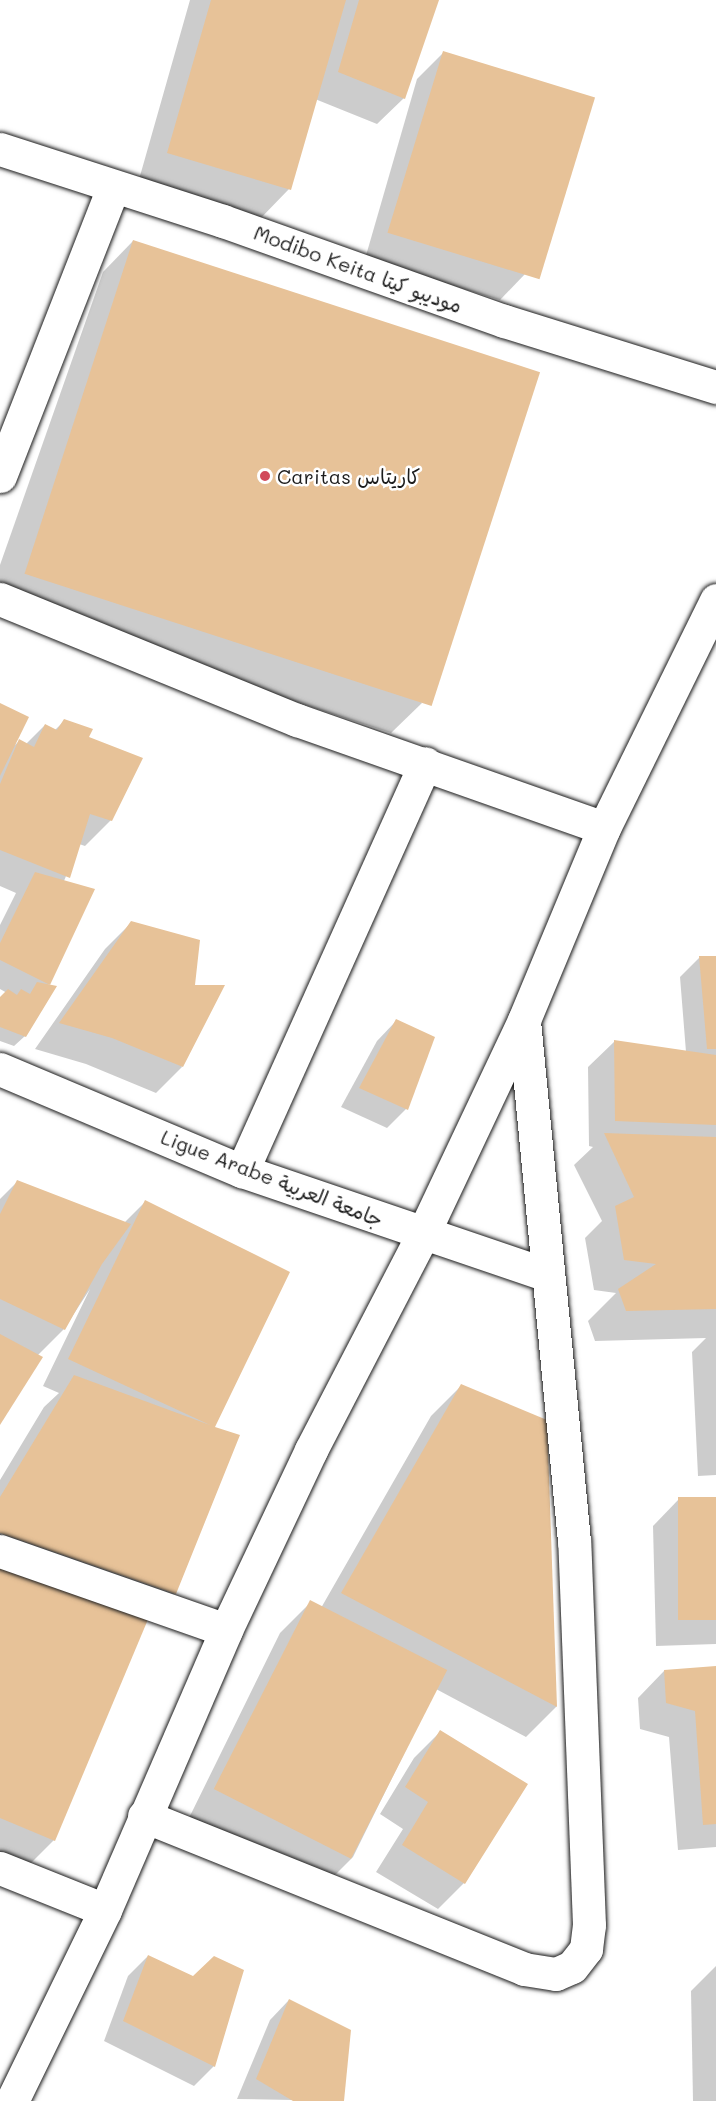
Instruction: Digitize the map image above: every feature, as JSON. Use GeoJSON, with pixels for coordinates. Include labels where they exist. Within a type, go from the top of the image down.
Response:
{"type":"FeatureCollection","features":[{"type":"Feature","properties":{"kind":"street","name":"Modibo Keita موديبو كيتا"},"geometry":{"type":"LineString","coordinates":[[0,149],[223,221],[504,321],[716,387]]}},
{"type":"Feature","properties":{"kind":"street"},"geometry":{"type":"LineString","coordinates":[[0,476],[113,187]]}},
{"type":"Feature","properties":{"kind":"street"},"geometry":{"type":"LineString","coordinates":[[0,598],[266,708],[604,828]]}},
{"type":"Feature","properties":{"kind":"street"},"geometry":{"type":"LineString","coordinates":[[12,2101],[105,1910],[226,1630],[311,1449],[423,1234],[524,1020],[604,828],[716,600]]}},
{"type":"Feature","properties":{"kind":"street"},"geometry":{"type":"LineString","coordinates":[[242,1171],[425,763]]}},
{"type":"Feature","properties":{"kind":"street"},"geometry":{"type":"LineString","coordinates":[[144,1816],[524,1970],[556,1974],[572,1967],[585,1949],[589,1925],[574,1541],[524,1020]]}},
{"type":"Feature","properties":{"kind":"street","name":"Ligue Arabe جامعة العربية"},"geometry":{"type":"LineString","coordinates":[[0,1069],[242,1171],[548,1275]]}},
{"type":"Feature","properties":{"kind":"street"},"geometry":{"type":"LineString","coordinates":[[0,1551],[226,1630]]}},
{"type":"Feature","properties":{"kind":"street"},"geometry":{"type":"LineString","coordinates":[[0,1868],[105,1910]]}},
{"type":"Feature","properties":{"kind":"building"},"geometry":{"type":"Polygon","coordinates":[[[211,0],[346,0],[291,190],[167,153],[211,0]]]}},
{"type":"Feature","properties":{"kind":"building"},"geometry":{"type":"Polygon","coordinates":[[[359,0],[439,0],[405,99],[338,72],[359,0]]]}},
{"type":"Feature","properties":{"kind":"building"},"geometry":{"type":"Polygon","coordinates":[[[443,51],[595,97],[540,279],[387,233],[443,51]]]}},
{"type":"Feature","properties":{"kind":"building"},"geometry":{"type":"Polygon","coordinates":[[[133,240],[540,372],[432,706],[25,574],[133,240]]]}},
{"type":"Feature","properties":{"kind":"building"},"geometry":{"type":"Polygon","coordinates":[[[0,703],[29,717],[0,776],[0,703]]]}},
{"type":"Feature","properties":{"kind":"building"},"geometry":{"type":"Polygon","coordinates":[[[64,719],[93,729],[89,737],[143,758],[112,821],[90,814],[70,878],[0,850],[0,784],[19,739],[34,747],[45,724],[57,730],[64,719]]]}},
{"type":"Feature","properties":{"kind":"building"},"geometry":{"type":"Polygon","coordinates":[[[35,872],[95,889],[50,985],[0,960],[0,943],[35,872]]]}},
{"type":"Feature","properties":{"kind":"building"},"geometry":{"type":"Polygon","coordinates":[[[131,921],[200,940],[195,985],[225,985],[183,1067],[112,1038],[59,1023],[131,921]]]}},
{"type":"Feature","properties":{"kind":"building"},"geometry":{"type":"Polygon","coordinates":[[[699,956],[716,956],[716,1049],[707,1049],[699,956]]]}},
{"type":"Feature","properties":{"kind":"building"},"geometry":{"type":"Polygon","coordinates":[[[37,982],[57,986],[26,1037],[0,1027],[0,997],[8,989],[17,995],[21,989],[30,994],[37,982]]]}},
{"type":"Feature","properties":{"kind":"building"},"geometry":{"type":"Polygon","coordinates":[[[396,1019],[435,1037],[408,1110],[359,1088],[396,1019]]]}},
{"type":"Feature","properties":{"kind":"building"},"geometry":{"type":"Polygon","coordinates":[[[614,1040],[716,1055],[716,1125],[615,1121],[614,1040]]]}},
{"type":"Feature","properties":{"kind":"building"},"geometry":{"type":"Polygon","coordinates":[[[604,1133],[716,1137],[716,1309],[626,1311],[618,1289],[656,1264],[624,1260],[615,1206],[634,1197],[604,1133]]]}},
{"type":"Feature","properties":{"kind":"building"},"geometry":{"type":"Polygon","coordinates":[[[17,1180],[131,1224],[102,1264],[65,1330],[0,1299],[0,1214],[17,1180]]]}},
{"type":"Feature","properties":{"kind":"building"},"geometry":{"type":"Polygon","coordinates":[[[145,1200],[290,1272],[215,1427],[240,1435],[176,1594],[0,1533],[0,1497],[74,1375],[210,1425],[68,1359],[145,1200]]]}},
{"type":"Feature","properties":{"kind":"building"},"geometry":{"type":"Polygon","coordinates":[[[0,1334],[43,1357],[0,1425],[0,1334]]]}},
{"type":"Feature","properties":{"kind":"building"},"geometry":{"type":"Polygon","coordinates":[[[461,1384],[547,1420],[557,1707],[341,1593],[461,1384]]]}},
{"type":"Feature","properties":{"kind":"building"},"geometry":{"type":"Polygon","coordinates":[[[678,1497],[716,1497],[716,1620],[678,1620],[678,1497]]]}},
{"type":"Feature","properties":{"kind":"building"},"geometry":{"type":"Polygon","coordinates":[[[0,1568],[149,1617],[55,1841],[0,1818],[0,1568]]]}},
{"type":"Feature","properties":{"kind":"building"},"geometry":{"type":"Polygon","coordinates":[[[310,1600],[447,1670],[351,1859],[214,1789],[310,1600]]]}},
{"type":"Feature","properties":{"kind":"building"},"geometry":{"type":"Polygon","coordinates":[[[716,1666],[716,1824],[703,1825],[695,1711],[666,1703],[664,1670],[716,1666]]]}},
{"type":"Feature","properties":{"kind":"building"},"geometry":{"type":"Polygon","coordinates":[[[440,1730],[528,1784],[465,1884],[402,1845],[428,1802],[405,1787],[440,1730]]]}},
{"type":"Feature","properties":{"kind":"building"},"geometry":{"type":"Polygon","coordinates":[[[148,1955],[193,1976],[214,1956],[244,1970],[215,2067],[123,2021],[148,1955]]]}},
{"type":"Feature","properties":{"kind":"building"},"geometry":{"type":"Polygon","coordinates":[[[289,1999],[351,2030],[344,2101],[293,2101],[256,2079],[289,1999]]]}},
{"type":"Feature","properties":{"kind":"place","name":"Caritas كاريتاس"},"geometry":{"type":"Point","coordinates":[265,476]}}]}
